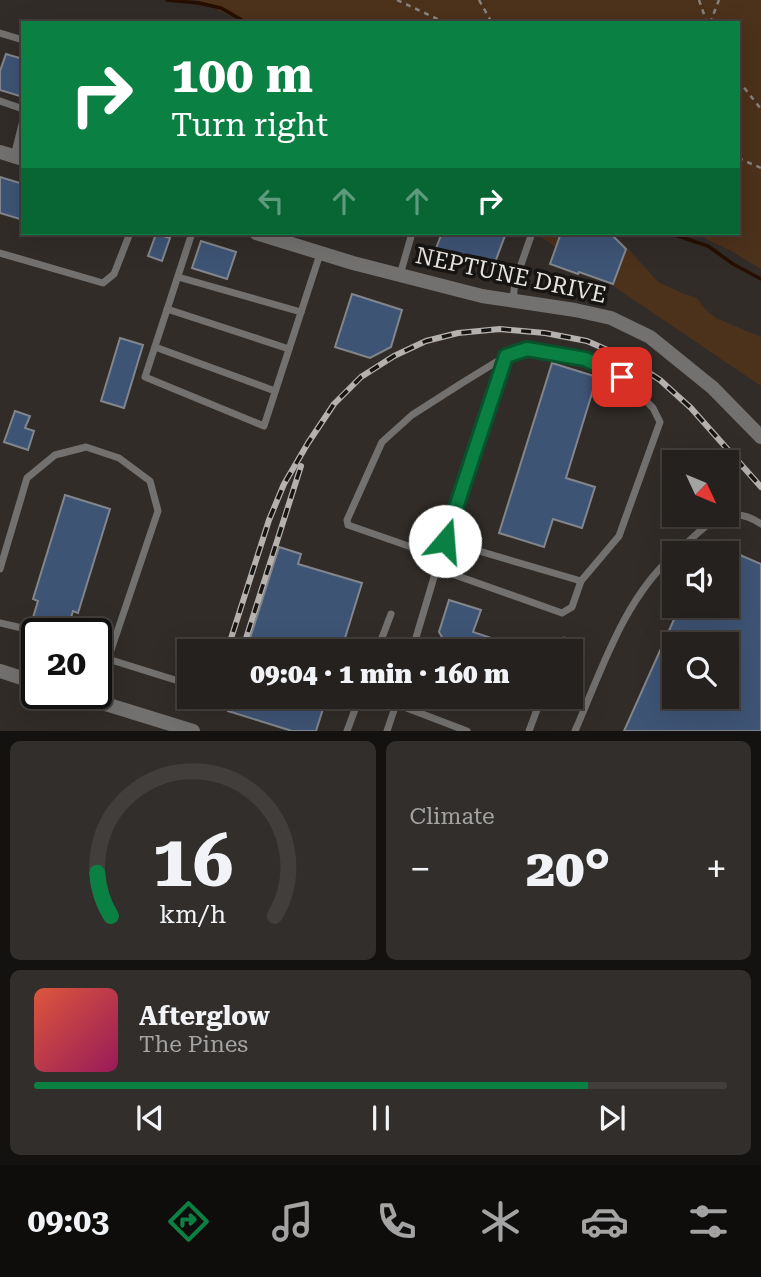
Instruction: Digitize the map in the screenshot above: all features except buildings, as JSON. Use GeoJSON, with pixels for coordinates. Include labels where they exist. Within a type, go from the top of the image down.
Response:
{"type":"FeatureCollection","features":[{"type":"Feature","properties":{"kind":"street","name":"NEPTUNE DRIVE"},"geometry":{"type":"LineString","coordinates":[[262,235],[482,296],[611,318],[650,337],[713,388],[761,437]]}},
{"type":"Feature","properties":{"kind":"street"},"geometry":{"type":"LineString","coordinates":[[0,671],[21,678]]}},
{"type":"Feature","properties":{"kind":"street"},"geometry":{"type":"LineString","coordinates":[[112,706],[192,731]]}},
{"type":"Feature","properties":{"kind":"lane"},"geometry":{"type":"LineString","coordinates":[[0,33],[21,39]]}},
{"type":"Feature","properties":{"kind":"lane"},"geometry":{"type":"LineString","coordinates":[[0,101],[21,108]]}},
{"type":"Feature","properties":{"kind":"lane"},"geometry":{"type":"LineString","coordinates":[[12,156],[21,127]]}},
{"type":"Feature","properties":{"kind":"lane"},"geometry":{"type":"LineString","coordinates":[[0,253],[103,283],[114,274],[129,235]]}},
{"type":"Feature","properties":{"kind":"lane"},"geometry":{"type":"LineString","coordinates":[[191,235],[145,377],[264,426],[320,253]]}},
{"type":"Feature","properties":{"kind":"lane"},"geometry":{"type":"LineString","coordinates":[[400,275],[411,235]]}},
{"type":"Feature","properties":{"kind":"lane"},"geometry":{"type":"LineString","coordinates":[[513,301],[515,282],[531,235]]}},
{"type":"Feature","properties":{"kind":"lane"},"geometry":{"type":"LineString","coordinates":[[178,277],[301,312]]}},
{"type":"Feature","properties":{"kind":"lane"},"geometry":{"type":"LineString","coordinates":[[167,309],[289,349]]}},
{"type":"Feature","properties":{"kind":"lane"},"geometry":{"type":"LineString","coordinates":[[155,347],[275,391]]}},
{"type":"Feature","properties":{"kind":"lane"},"geometry":{"type":"LineString","coordinates":[[438,569],[562,612],[572,607],[581,581],[618,536],[660,422],[653,408],[622,377],[585,359],[527,349],[506,356],[412,415],[382,442],[347,520],[348,525],[440,557]]}},
{"type":"Feature","properties":{"kind":"lane"},"geometry":{"type":"LineString","coordinates":[[416,639],[506,356]]}},
{"type":"Feature","properties":{"kind":"lane"},"geometry":{"type":"LineString","coordinates":[[0,569],[27,478],[55,455],[86,447],[119,458],[150,481],[158,511],[112,647]]}},
{"type":"Feature","properties":{"kind":"lane"},"geometry":{"type":"LineString","coordinates":[[689,541],[711,521],[732,514],[751,517],[761,524]]}},
{"type":"Feature","properties":{"kind":"lane"},"geometry":{"type":"LineString","coordinates":[[445,541],[581,581]]}},
{"type":"Feature","properties":{"kind":"lane"},"geometry":{"type":"LineString","coordinates":[[575,731],[622,624],[662,566]]}},
{"type":"Feature","properties":{"kind":"lane"},"geometry":{"type":"LineString","coordinates":[[382,639],[391,614]]}},
{"type":"Feature","properties":{"kind":"lane"},"geometry":{"type":"LineString","coordinates":[[0,623],[21,628]]}},
{"type":"Feature","properties":{"kind":"lane"},"geometry":{"type":"LineString","coordinates":[[112,660],[177,681]]}},
{"type":"Feature","properties":{"kind":"lane"},"geometry":{"type":"LineString","coordinates":[[347,731],[355,709]]}},
{"type":"Feature","properties":{"kind":"lane"},"geometry":{"type":"LineString","coordinates":[[387,731],[394,709]]}},
{"type":"Feature","properties":{"kind":"lane"},"geometry":{"type":"LineString","coordinates":[[417,709],[467,731]]}},
{"type":"Feature","properties":{"kind":"lane"},"geometry":{"type":"LineString","coordinates":[[529,731],[537,709]]}},
{"type":"Feature","properties":{"kind":"path"},"geometry":{"type":"LineString","coordinates":[[397,0],[442,21]]}},
{"type":"Feature","properties":{"kind":"path"},"geometry":{"type":"LineString","coordinates":[[479,0],[491,21]]}},
{"type":"Feature","properties":{"kind":"path"},"geometry":{"type":"LineString","coordinates":[[699,0],[708,21]]}},
{"type":"Feature","properties":{"kind":"path"},"geometry":{"type":"LineString","coordinates":[[710,21],[719,0]]}},
{"type":"Feature","properties":{"kind":"path"},"geometry":{"type":"LineString","coordinates":[[740,83],[761,109]]}},
{"type":"Feature","properties":{"kind":"path"},"geometry":{"type":"LineString","coordinates":[[740,159],[761,168]]}},
{"type":"Feature","properties":{"kind":"shaded area"},"geometry":{"type":"Polygon","coordinates":[[[197,0],[761,0],[761,269],[698,235],[740,235],[740,21],[241,21],[197,0]]]}},
{"type":"Feature","properties":{"kind":"shaded area"},"geometry":{"type":"Polygon","coordinates":[[[538,235],[611,235],[622,242],[658,282],[697,298],[716,318],[761,337],[761,386],[538,235]]]}},
{"type":"Feature","properties":{"kind":"waterway"},"geometry":{"type":"LineString","coordinates":[[167,0],[221,8],[244,21]]}},
{"type":"Feature","properties":{"kind":"waterway"},"geometry":{"type":"LineString","coordinates":[[675,235],[708,246],[761,279]]}},
{"type":"Feature","properties":{"kind":"railway"},"geometry":{"type":"LineString","coordinates":[[231,639],[269,520],[284,484],[308,443],[334,404],[361,377],[394,356],[426,341],[458,333],[500,329],[545,333],[587,341],[628,359],[660,380],[691,408],[761,487]]}},
{"type":"Feature","properties":{"kind":"railway"},"geometry":{"type":"LineString","coordinates":[[246,639],[301,466]]}},
{"type":"Feature","properties":{"kind":"route"},"geometry":{"type":"LineString","coordinates":[[445,541],[506,356],[527,349],[585,359],[622,377]]}}]}
